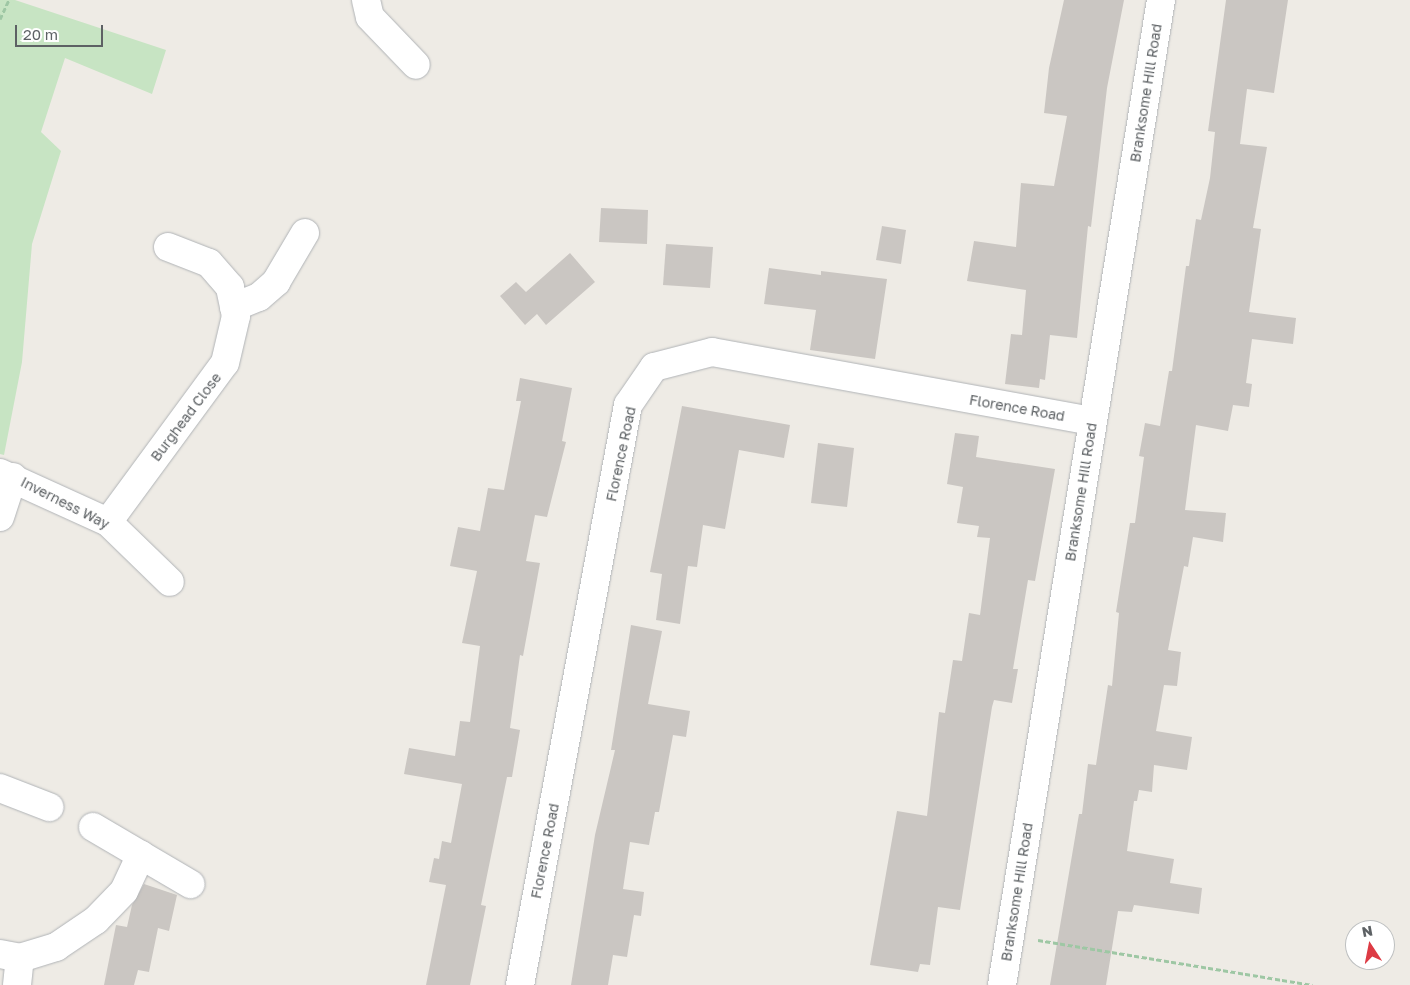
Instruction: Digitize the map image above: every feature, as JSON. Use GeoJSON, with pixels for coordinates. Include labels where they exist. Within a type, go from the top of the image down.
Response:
{"type":"FeatureCollection","features":[{"type":"Feature","properties":{"kind":"street"},"geometry":{"type":"LineString","coordinates":[[366,0],[370,17],[416,65]]}},
{"type":"Feature","properties":{"kind":"street","name":"Branksome Hill Road"},"geometry":{"type":"LineString","coordinates":[[1002,985],[1161,0]]}},
{"type":"Feature","properties":{"kind":"street"},"geometry":{"type":"LineString","coordinates":[[234,307],[260,297],[276,282],[305,233]]}},
{"type":"Feature","properties":{"kind":"street","name":"Burghead Close"},"geometry":{"type":"LineString","coordinates":[[108,522],[225,363],[236,316],[230,287],[209,263],[168,246]]}},
{"type":"Feature","properties":{"kind":"street","name":"Florence Road"},"geometry":{"type":"LineString","coordinates":[[520,985],[628,405],[654,367],[712,352],[1092,421]]}},
{"type":"Feature","properties":{"kind":"street"},"geometry":{"type":"LineString","coordinates":[[0,517],[6,475]]}},
{"type":"Feature","properties":{"kind":"street","name":"Inverness Way"},"geometry":{"type":"LineString","coordinates":[[6,475],[108,522],[170,582]]}},
{"type":"Feature","properties":{"kind":"street"},"geometry":{"type":"LineString","coordinates":[[0,788],[49,807]]}},
{"type":"Feature","properties":{"kind":"street"},"geometry":{"type":"LineString","coordinates":[[92,827],[190,884]]}},
{"type":"Feature","properties":{"kind":"street"},"geometry":{"type":"LineString","coordinates":[[17,985],[10,956],[56,947],[96,920],[124,891],[141,855]]}},
{"type":"Feature","properties":{"kind":"path"},"geometry":{"type":"LineString","coordinates":[[0,19],[9,0]]}},
{"type":"Feature","properties":{"kind":"path"},"geometry":{"type":"LineString","coordinates":[[1010,936],[1312,985]]}},
{"type":"Feature","properties":{"kind":"green space"},"geometry":{"type":"Polygon","coordinates":[[[0,0],[15,0],[166,50],[152,94],[65,58],[41,132],[61,151],[32,244],[22,362],[4,455],[0,454],[0,0]]]}},
{"type":"Feature","properties":{"kind":"building"},"geometry":{"type":"Polygon","coordinates":[[[1064,0],[1124,0],[1107,88],[1091,227],[1088,226],[1077,338],[1050,335],[1045,380],[1040,379],[1039,388],[1005,384],[1011,334],[1022,335],[1026,290],[967,281],[974,241],[1016,247],[1021,183],[1054,186],[1067,116],[1044,113],[1049,68],[1064,0]]]}},
{"type":"Feature","properties":{"kind":"building"},"geometry":{"type":"Polygon","coordinates":[[[1226,0],[1288,0],[1274,93],[1247,89],[1240,144],[1267,147],[1253,228],[1261,229],[1249,312],[1296,318],[1293,344],[1252,339],[1246,383],[1252,384],[1249,407],[1233,405],[1228,431],[1196,425],[1185,510],[1226,513],[1223,542],[1193,537],[1188,567],[1184,566],[1168,650],[1181,652],[1177,686],[1164,685],[1156,731],[1192,737],[1187,770],[1154,765],[1152,792],[1139,790],[1137,801],[1134,801],[1127,851],[1174,859],[1170,883],[1202,888],[1199,914],[1134,905],[1132,912],[1118,911],[1106,985],[1050,985],[1079,814],[1082,814],[1088,764],[1096,765],[1108,685],[1112,686],[1119,613],[1116,612],[1130,523],[1135,523],[1144,457],[1139,456],[1145,423],[1160,426],[1169,371],[1172,371],[1186,266],[1189,266],[1196,219],[1201,220],[1210,178],[1215,132],[1208,131],[1226,0]]]}},
{"type":"Feature","properties":{"kind":"building"},"geometry":{"type":"Polygon","coordinates":[[[601,208],[648,210],[647,244],[599,242],[601,208]]]}},
{"type":"Feature","properties":{"kind":"building"},"geometry":{"type":"Polygon","coordinates":[[[882,226],[906,230],[901,264],[876,260],[882,226]]]}},
{"type":"Feature","properties":{"kind":"building"},"geometry":{"type":"Polygon","coordinates":[[[666,244],[713,247],[710,288],[663,285],[666,244]]]}},
{"type":"Feature","properties":{"kind":"building"},"geometry":{"type":"Polygon","coordinates":[[[570,253],[595,282],[546,325],[537,314],[525,325],[500,296],[516,282],[526,292],[570,253]]]}},
{"type":"Feature","properties":{"kind":"building"},"geometry":{"type":"Polygon","coordinates":[[[769,268],[821,275],[821,271],[887,279],[875,359],[810,350],[816,310],[764,304],[769,268]]]}},
{"type":"Feature","properties":{"kind":"building"},"geometry":{"type":"Polygon","coordinates":[[[520,378],[572,388],[562,441],[566,442],[547,517],[535,515],[526,561],[540,563],[523,656],[520,655],[510,728],[520,730],[512,777],[507,777],[481,905],[486,906],[470,985],[426,985],[446,885],[429,882],[434,858],[439,859],[442,841],[451,843],[462,784],[404,774],[409,748],[455,756],[460,721],[470,722],[480,646],[462,643],[477,571],[450,566],[458,527],[480,531],[488,488],[504,490],[521,401],[516,401],[520,378]]]}},
{"type":"Feature","properties":{"kind":"building"},"geometry":{"type":"Polygon","coordinates":[[[682,406],[790,425],[784,458],[739,450],[725,529],[703,525],[697,567],[688,566],[680,624],[656,620],[662,574],[650,572],[682,406]]]}},
{"type":"Feature","properties":{"kind":"building"},"geometry":{"type":"Polygon","coordinates":[[[955,433],[979,436],[976,457],[1055,469],[1035,581],[1028,580],[1013,669],[1018,669],[1012,703],[994,700],[992,707],[960,910],[938,907],[930,965],[920,964],[918,972],[870,965],[897,811],[927,816],[939,712],[945,713],[953,660],[962,661],[969,613],[980,615],[990,538],[977,537],[979,526],[957,523],[963,487],[947,484],[955,433]]]}},
{"type":"Feature","properties":{"kind":"building"},"geometry":{"type":"Polygon","coordinates":[[[818,443],[854,448],[847,507],[811,503],[818,443]]]}},
{"type":"Feature","properties":{"kind":"building"},"geometry":{"type":"Polygon","coordinates":[[[631,625],[662,631],[648,704],[690,711],[686,737],[673,735],[659,812],[655,812],[649,845],[630,842],[623,889],[644,892],[641,916],[634,915],[627,957],[613,955],[608,985],[571,985],[595,835],[615,750],[611,750],[631,625]]]}},
{"type":"Feature","properties":{"kind":"building"},"geometry":{"type":"Polygon","coordinates":[[[144,884],[177,895],[169,931],[158,928],[149,972],[138,970],[134,985],[104,985],[116,925],[127,927],[132,905],[144,884]]]}}]}
